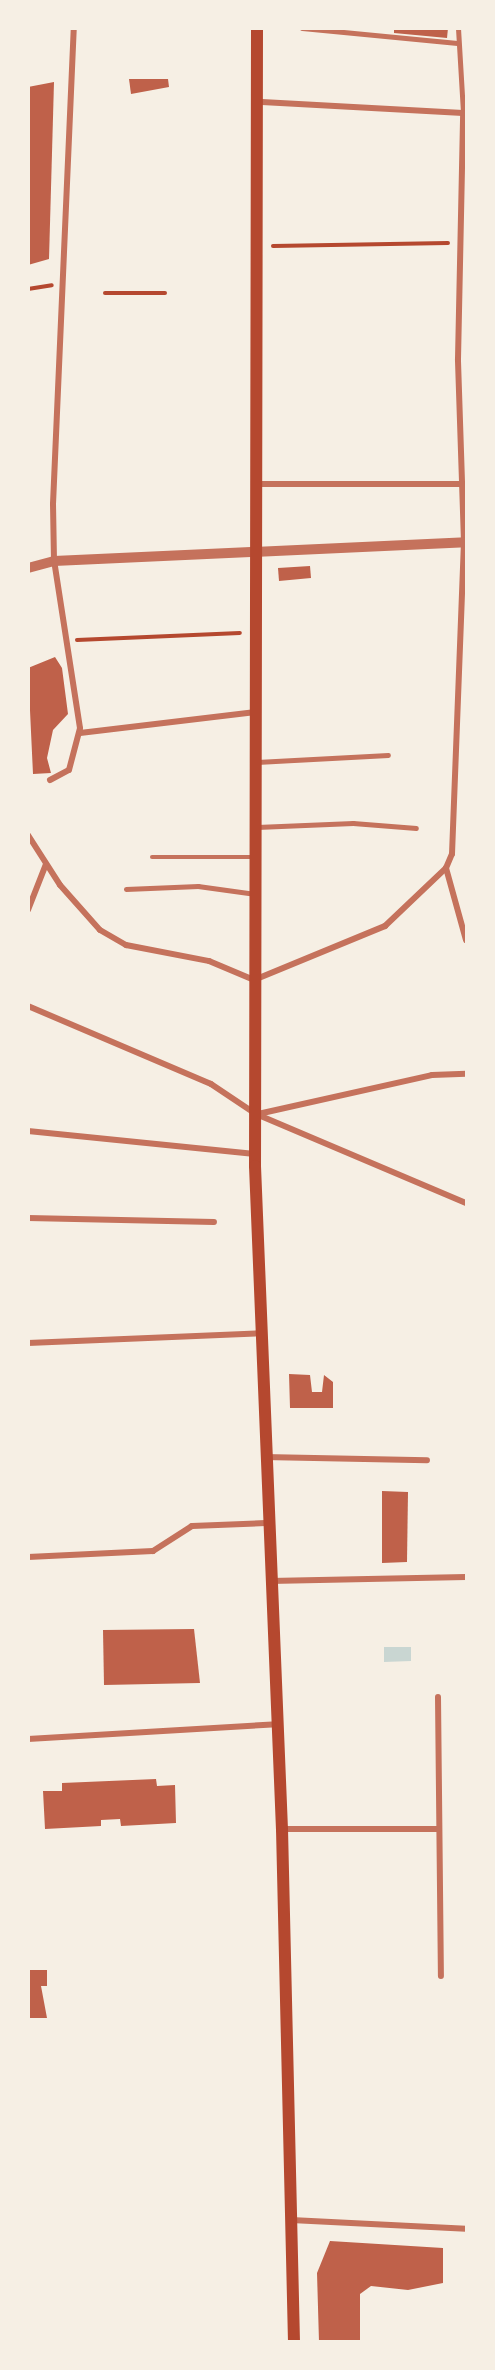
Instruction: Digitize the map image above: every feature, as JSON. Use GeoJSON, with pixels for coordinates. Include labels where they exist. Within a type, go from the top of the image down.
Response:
{"type":"FeatureCollection","features":[{"type":"Feature","properties":{"kind":"main road"},"geometry":{"type":"LineString","coordinates":[[257,28],[255,1154],[266,1523],[282,1829],[294,2342]]}},
{"type":"Feature","properties":{"kind":"street"},"geometry":{"type":"LineString","coordinates":[[50,780],[69,770],[80,733],[54,561],[62,283],[74,28]]}},
{"type":"Feature","properties":{"kind":"street"},"geometry":{"type":"LineString","coordinates":[[302,28],[457,43]]}},
{"type":"Feature","properties":{"kind":"street"},"geometry":{"type":"LineString","coordinates":[[458,28],[457,43],[463,113],[464,191],[458,359],[465,484],[464,632],[454,833],[446,868],[466,940]]}},
{"type":"Feature","properties":{"kind":"street"},"geometry":{"type":"LineString","coordinates":[[256,102],[463,113]]}},
{"type":"Feature","properties":{"kind":"street"},"geometry":{"type":"LineString","coordinates":[[256,484],[465,484]]}},
{"type":"Feature","properties":{"kind":"street"},"geometry":{"type":"LineString","coordinates":[[28,568],[54,561],[465,542]]}},
{"type":"Feature","properties":{"kind":"street"},"geometry":{"type":"LineString","coordinates":[[80,733],[257,712]]}},
{"type":"Feature","properties":{"kind":"street"},"geometry":{"type":"LineString","coordinates":[[28,835],[46,864],[109,935],[126,945],[209,961],[254,980],[385,926],[446,868]]}},
{"type":"Feature","properties":{"kind":"street"},"geometry":{"type":"LineString","coordinates":[[28,910],[46,864]]}},
{"type":"Feature","properties":{"kind":"street"},"geometry":{"type":"LineString","coordinates":[[28,1006],[211,1084],[256,1114],[466,1203]]}},
{"type":"Feature","properties":{"kind":"street"},"geometry":{"type":"LineString","coordinates":[[256,1114],[432,1076],[466,1074]]}},
{"type":"Feature","properties":{"kind":"street"},"geometry":{"type":"LineString","coordinates":[[28,1131],[255,1154]]}},
{"type":"Feature","properties":{"kind":"street"},"geometry":{"type":"LineString","coordinates":[[28,1218],[214,1222]]}},
{"type":"Feature","properties":{"kind":"street"},"geometry":{"type":"LineString","coordinates":[[28,1343],[262,1333]]}},
{"type":"Feature","properties":{"kind":"street"},"geometry":{"type":"LineString","coordinates":[[264,1457],[427,1460]]}},
{"type":"Feature","properties":{"kind":"street"},"geometry":{"type":"LineString","coordinates":[[28,1557],[153,1551],[192,1526],[266,1523]]}},
{"type":"Feature","properties":{"kind":"street"},"geometry":{"type":"LineString","coordinates":[[269,1581],[466,1577]]}},
{"type":"Feature","properties":{"kind":"street"},"geometry":{"type":"LineString","coordinates":[[438,1696],[441,1976]]}},
{"type":"Feature","properties":{"kind":"street"},"geometry":{"type":"LineString","coordinates":[[28,1739],[277,1724]]}},
{"type":"Feature","properties":{"kind":"street"},"geometry":{"type":"LineString","coordinates":[[282,1829],[439,1829]]}},
{"type":"Feature","properties":{"kind":"street"},"geometry":{"type":"LineString","coordinates":[[290,2220],[466,2229]]}},
{"type":"Feature","properties":{"kind":"lane"},"geometry":{"type":"LineString","coordinates":[[257,762],[387,756]]}},
{"type":"Feature","properties":{"kind":"lane"},"geometry":{"type":"LineString","coordinates":[[257,827],[353,823],[416,828]]}},
{"type":"Feature","properties":{"kind":"lane"},"geometry":{"type":"LineString","coordinates":[[152,857],[257,857]]}},
{"type":"Feature","properties":{"kind":"lane"},"geometry":{"type":"LineString","coordinates":[[126,890],[198,886],[257,894]]}},
{"type":"Feature","properties":{"kind":"path"},"geometry":{"type":"LineString","coordinates":[[256,246],[461,243]]}},
{"type":"Feature","properties":{"kind":"path"},"geometry":{"type":"LineString","coordinates":[[28,289],[62,283]]}},
{"type":"Feature","properties":{"kind":"path"},"geometry":{"type":"LineString","coordinates":[[105,293],[165,293]]}},
{"type":"Feature","properties":{"kind":"path"},"geometry":{"type":"LineString","coordinates":[[67,640],[256,632]]}},
{"type":"Feature","properties":{"kind":"shaded area"},"geometry":{"type":"Polygon","coordinates":[[[384,1647],[411,1647],[411,1661],[384,1662],[384,1647]]]}},
{"type":"Feature","properties":{"kind":"building"},"geometry":{"type":"Polygon","coordinates":[[[394,28],[448,28],[447,38],[394,33],[394,28]]]}},
{"type":"Feature","properties":{"kind":"building"},"geometry":{"type":"Polygon","coordinates":[[[129,79],[168,79],[169,87],[131,94],[129,79]]]}},
{"type":"Feature","properties":{"kind":"building"},"geometry":{"type":"Polygon","coordinates":[[[54,82],[49,259],[28,265],[28,87],[54,82]]]}},
{"type":"Feature","properties":{"kind":"building"},"geometry":{"type":"Polygon","coordinates":[[[310,566],[311,578],[279,581],[278,568],[310,566]]]}},
{"type":"Feature","properties":{"kind":"building"},"geometry":{"type":"Polygon","coordinates":[[[55,657],[62,668],[68,714],[53,730],[47,758],[51,773],[33,774],[28,668],[55,657]]]}},
{"type":"Feature","properties":{"kind":"building"},"geometry":{"type":"Polygon","coordinates":[[[289,1374],[310,1375],[312,1392],[322,1392],[324,1375],[333,1382],[333,1408],[290,1408],[289,1374]]]}},
{"type":"Feature","properties":{"kind":"building"},"geometry":{"type":"Polygon","coordinates":[[[382,1491],[408,1492],[407,1562],[382,1563],[382,1491]]]}},
{"type":"Feature","properties":{"kind":"building"},"geometry":{"type":"Polygon","coordinates":[[[194,1629],[200,1683],[104,1685],[103,1630],[194,1629]]]}},
{"type":"Feature","properties":{"kind":"building"},"geometry":{"type":"Polygon","coordinates":[[[156,1779],[157,1786],[175,1785],[176,1823],[121,1826],[120,1819],[101,1820],[101,1826],[45,1829],[43,1791],[62,1791],[62,1783],[156,1779]]]}},
{"type":"Feature","properties":{"kind":"building"},"geometry":{"type":"Polygon","coordinates":[[[28,1970],[47,1970],[47,1986],[41,1986],[47,2018],[28,2018],[28,1970]]]}},
{"type":"Feature","properties":{"kind":"building"},"geometry":{"type":"Polygon","coordinates":[[[330,2241],[443,2248],[443,2283],[408,2290],[371,2286],[360,2294],[360,2342],[319,2342],[317,2273],[330,2241]]]}}]}
